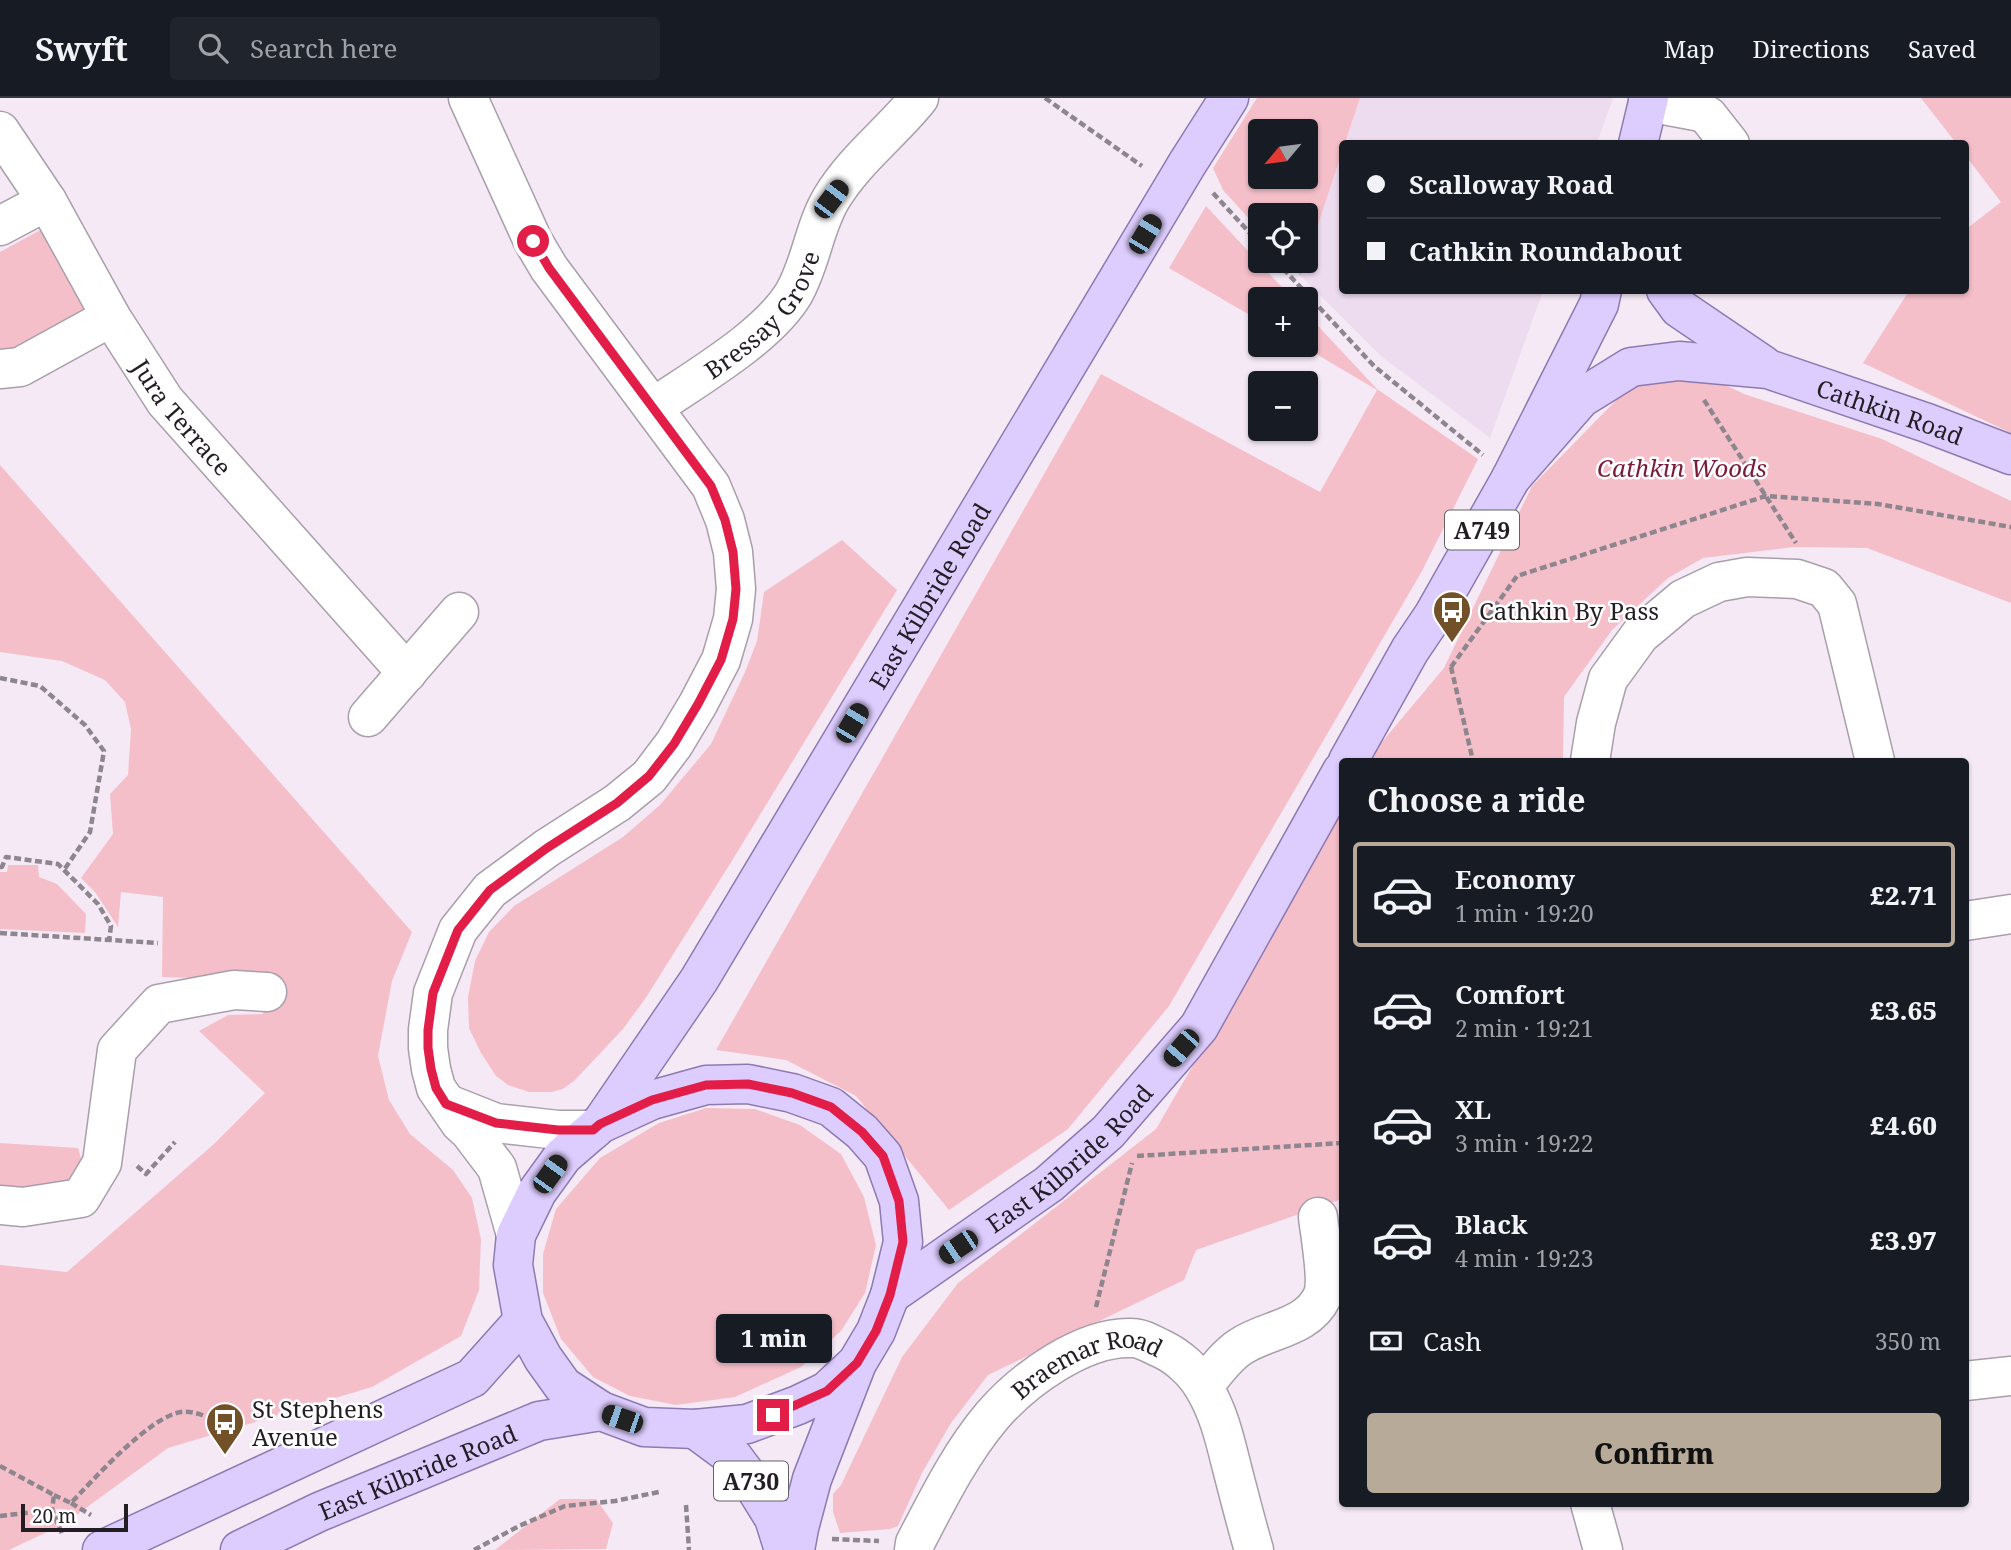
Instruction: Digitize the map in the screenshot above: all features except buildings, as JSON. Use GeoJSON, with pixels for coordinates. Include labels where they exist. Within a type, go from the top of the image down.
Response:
{"type":"FeatureCollection","features":[{"type":"Feature","properties":{"kind":"main road","name":"East Kilbride Road"},"geometry":{"type":"LineString","coordinates":[[597,1127],[699,980],[1228,98]]}},
{"type":"Feature","properties":{"kind":"main road"},"geometry":{"type":"LineString","coordinates":[[1640,140],[1648,100]]}},
{"type":"Feature","properties":{"kind":"main road","name":"A749"},"geometry":{"type":"LineString","coordinates":[[1350,758],[1511,478],[1599,304],[1601,294]]}},
{"type":"Feature","properties":{"kind":"main road","name":"Cathkin Road"},"geometry":{"type":"LineString","coordinates":[[1669,294],[1679,308],[1768,369]]}},
{"type":"Feature","properties":{"kind":"main road","name":"Cathkin Road"},"geometry":{"type":"LineString","coordinates":[[1511,478],[1581,398],[1631,367],[1679,361],[1768,369],[1927,422],[2011,455]]}},
{"type":"Feature","properties":{"kind":"main road","name":"East Kilbride Road"},"geometry":{"type":"LineString","coordinates":[[890,1295],[1049,1184],[1108,1132],[1145,1090],[1199,1027],[1339,776]]}},
{"type":"Feature","properties":{"kind":"main road"},"geometry":{"type":"LineString","coordinates":[[748,1084],[792,1093],[831,1107],[862,1132],[883,1156],[899,1201],[903,1242],[890,1295],[876,1331],[857,1363],[827,1391],[747,1424],[695,1429],[644,1427],[601,1411],[564,1386],[523,1321],[513,1265],[516,1235],[537,1192],[563,1156],[597,1127],[652,1100],[706,1085],[748,1084]]}},
{"type":"Feature","properties":{"kind":"main road"},"geometry":{"type":"LineString","coordinates":[[98,1533],[472,1378],[523,1321]]}},
{"type":"Feature","properties":{"kind":"main road","name":"A730"},"geometry":{"type":"LineString","coordinates":[[793,1543],[812,1479],[857,1363]]}},
{"type":"Feature","properties":{"kind":"main road","name":"East Kilbride Road"},"geometry":{"type":"LineString","coordinates":[[240,1550],[319,1512],[539,1421],[601,1411]]}},
{"type":"Feature","properties":{"kind":"main road","name":"A730"},"geometry":{"type":"LineString","coordinates":[[695,1429],[733,1457],[793,1543]]}},
{"type":"Feature","properties":{"kind":"street"},"geometry":{"type":"LineString","coordinates":[[468,98],[533,241],[549,268],[711,486],[725,520],[733,552],[736,589],[733,619],[721,660],[674,744],[649,776],[617,803],[547,848],[490,890],[458,930],[433,993],[428,1048],[436,1088],[496,1168],[516,1235]]}},
{"type":"Feature","properties":{"kind":"street","name":"Bressay Grove"},"geometry":{"type":"LineString","coordinates":[[654,407],[737,351],[778,314],[793,294],[805,270],[817,231],[831,199],[855,168],[919,98]]}},
{"type":"Feature","properties":{"kind":"street"},"geometry":{"type":"LineString","coordinates":[[1648,100],[1700,112],[1708,117],[1727,140]]}},
{"type":"Feature","properties":{"kind":"street","name":"Jura Terrace"},"geometry":{"type":"LineString","coordinates":[[0,131],[47,201],[111,317],[165,401],[407,673]]}},
{"type":"Feature","properties":{"kind":"street"},"geometry":{"type":"LineString","coordinates":[[0,226],[47,201]]}},
{"type":"Feature","properties":{"kind":"street"},"geometry":{"type":"LineString","coordinates":[[0,369],[20,367],[111,317]]}},
{"type":"Feature","properties":{"kind":"street"},"geometry":{"type":"LineString","coordinates":[[1590,758],[1596,723],[1608,679],[1640,635],[1683,599],[1719,582],[1747,577],[1797,579],[1831,596],[1874,758]]}},
{"type":"Feature","properties":{"kind":"street"},"geometry":{"type":"LineString","coordinates":[[368,716],[459,612]]}},
{"type":"Feature","properties":{"kind":"street"},"geometry":{"type":"LineString","coordinates":[[1969,920],[2011,914]]}},
{"type":"Feature","properties":{"kind":"street"},"geometry":{"type":"LineString","coordinates":[[0,1205],[23,1206],[81,1198],[102,1163],[117,1050],[159,1004],[234,990],[267,992]]}},
{"type":"Feature","properties":{"kind":"street"},"geometry":{"type":"LineString","coordinates":[[446,1104],[496,1123],[558,1130],[597,1127]]}},
{"type":"Feature","properties":{"kind":"street"},"geometry":{"type":"LineString","coordinates":[[1204,1386],[1224,1360],[1242,1345],[1308,1316],[1322,1296],[1324,1272],[1318,1217]]}},
{"type":"Feature","properties":{"kind":"street","name":"Braemar Road"},"geometry":{"type":"LineString","coordinates":[[915,1546],[962,1456],[993,1416],[1027,1382],[1055,1363],[1085,1349],[1114,1339],[1136,1338],[1170,1353],[1186,1365],[1204,1386],[1221,1424],[1254,1550]]}},
{"type":"Feature","properties":{"kind":"street"},"geometry":{"type":"LineString","coordinates":[[1969,1381],[2011,1376]]}},
{"type":"Feature","properties":{"kind":"street"},"geometry":{"type":"LineString","coordinates":[[1591,1507],[1603,1550]]}},
{"type":"Feature","properties":{"kind":"path"},"geometry":{"type":"LineString","coordinates":[[1045,98],[1145,168]]}},
{"type":"Feature","properties":{"kind":"path"},"geometry":{"type":"LineString","coordinates":[[1186,164],[1248,231]]}},
{"type":"Feature","properties":{"kind":"path"},"geometry":{"type":"LineString","coordinates":[[1287,273],[1374,366],[1511,478]]}},
{"type":"Feature","properties":{"kind":"path"},"geometry":{"type":"LineString","coordinates":[[1679,361],[1831,596]]}},
{"type":"Feature","properties":{"kind":"path"},"geometry":{"type":"LineString","coordinates":[[1451,667],[1517,576],[1766,496],[1878,505],[2011,527]]}},
{"type":"Feature","properties":{"kind":"path"},"geometry":{"type":"LineString","coordinates":[[1433,616],[1451,667],[1472,758]]}},
{"type":"Feature","properties":{"kind":"path"},"geometry":{"type":"LineString","coordinates":[[0,678],[40,686],[85,725],[104,751],[90,832],[64,870]]}},
{"type":"Feature","properties":{"kind":"path"},"geometry":{"type":"LineString","coordinates":[[0,867],[6,857],[58,864],[98,904],[111,926],[109,941]]}},
{"type":"Feature","properties":{"kind":"path"},"geometry":{"type":"LineString","coordinates":[[0,933],[158,943]]}},
{"type":"Feature","properties":{"kind":"path"},"geometry":{"type":"LineString","coordinates":[[1085,1349],[1134,1156],[1339,1143]]}},
{"type":"Feature","properties":{"kind":"path"},"geometry":{"type":"LineString","coordinates":[[71,1503],[122,1450],[157,1424],[179,1412],[191,1412],[224,1423]]}},
{"type":"Feature","properties":{"kind":"path"},"geometry":{"type":"LineString","coordinates":[[0,1466],[71,1503],[98,1533]]}},
{"type":"Feature","properties":{"kind":"path"},"geometry":{"type":"LineString","coordinates":[[474,1550],[565,1506],[615,1501],[659,1492]]}},
{"type":"Feature","properties":{"kind":"path"},"geometry":{"type":"LineString","coordinates":[[54,1495],[52,1510],[63,1536]]}},
{"type":"Feature","properties":{"kind":"path"},"geometry":{"type":"LineString","coordinates":[[686,1505],[689,1550]]}},
{"type":"Feature","properties":{"kind":"path"},"geometry":{"type":"LineString","coordinates":[[0,1516],[52,1510]]}},
{"type":"Feature","properties":{"kind":"path"},"geometry":{"type":"LineString","coordinates":[[793,1543],[828,1539],[915,1546]]}},
{"type":"Feature","properties":{"kind":"shaded area"},"geometry":{"type":"Polygon","coordinates":[[[1360,98],[1613,98],[1598,140],[1346,140],[1360,98]]]}},
{"type":"Feature","properties":{"kind":"shaded area"},"geometry":{"type":"Polygon","coordinates":[[[1339,161],[1339,294],[1542,294],[1490,438],[1381,356],[1318,293],[1318,287],[1312,287],[1301,276],[1302,273],[1318,273],[1318,225],[1339,161]]]}},
{"type":"Feature","properties":{"kind":"green space"},"geometry":{"type":"Polygon","coordinates":[[[1257,98],[1360,98],[1346,140],[1339,140],[1339,161],[1318,225],[1318,203],[1248,203],[1248,218],[1223,190],[1213,168],[1257,98]]]}},
{"type":"Feature","properties":{"kind":"green space"},"geometry":{"type":"Polygon","coordinates":[[[1921,98],[2011,98],[2011,433],[1863,363],[1907,294],[1969,294],[1969,227],[2001,202],[1969,160],[1969,140],[1954,140],[1921,98]]]}},
{"type":"Feature","properties":{"kind":"green space"},"geometry":{"type":"Polygon","coordinates":[[[1206,206],[1248,251],[1248,273],[1269,273],[1282,287],[1248,287],[1248,314],[1169,268],[1206,206]]]}},
{"type":"Feature","properties":{"kind":"green space"},"geometry":{"type":"Polygon","coordinates":[[[44,228],[87,308],[0,355],[0,252],[44,228]]]}},
{"type":"Feature","properties":{"kind":"green space"},"geometry":{"type":"Polygon","coordinates":[[[1318,326],[1377,389],[1478,459],[1422,571],[1169,1006],[1068,1129],[949,1210],[856,1096],[786,1060],[716,1050],[1101,374],[1320,492],[1377,390],[1318,355],[1318,326]]]}},
{"type":"Feature","properties":{"kind":"green space","name":"Cathkin Woods"},"geometry":{"type":"Polygon","coordinates":[[[1688,367],[1744,394],[1882,439],[2011,501],[2011,603],[1867,548],[1794,547],[1703,558],[1668,578],[1612,630],[1564,697],[1563,758],[1369,758],[1444,668],[1532,486],[1632,384],[1688,367]]]}},
{"type":"Feature","properties":{"kind":"green space"},"geometry":{"type":"Polygon","coordinates":[[[0,465],[412,932],[392,981],[378,1056],[389,1100],[410,1134],[453,1170],[472,1198],[481,1239],[479,1290],[461,1336],[372,1387],[168,1448],[64,1524],[9,1550],[0,1550],[0,1265],[67,1272],[214,1144],[265,1093],[199,1031],[228,1015],[263,1014],[264,980],[162,977],[163,897],[121,892],[118,927],[95,892],[81,878],[113,834],[110,794],[128,775],[131,729],[125,702],[105,680],[62,661],[0,652],[0,465]]]}},
{"type":"Feature","properties":{"kind":"green space"},"geometry":{"type":"Polygon","coordinates":[[[842,540],[897,590],[730,864],[645,999],[623,1029],[575,1080],[563,1089],[552,1092],[529,1092],[508,1085],[496,1076],[469,1028],[468,997],[475,961],[489,932],[514,906],[623,837],[660,805],[711,744],[757,641],[764,592],[842,540]]]}},
{"type":"Feature","properties":{"kind":"green space"},"geometry":{"type":"Polygon","coordinates":[[[1339,808],[1339,1200],[1196,1250],[1184,1280],[988,1375],[951,1423],[922,1473],[898,1526],[840,1533],[833,1512],[833,1494],[841,1485],[902,1357],[958,1283],[1156,1129],[1292,895],[1339,808]]]}},
{"type":"Feature","properties":{"kind":"green space"},"geometry":{"type":"Polygon","coordinates":[[[8,865],[38,865],[39,877],[57,884],[86,914],[85,933],[0,929],[0,872],[7,872],[8,865]]]}},
{"type":"Feature","properties":{"kind":"green space"},"geometry":{"type":"Polygon","coordinates":[[[706,1108],[755,1109],[800,1125],[841,1154],[864,1197],[876,1245],[865,1293],[841,1331],[801,1367],[735,1397],[676,1405],[630,1396],[593,1377],[561,1339],[543,1293],[543,1254],[556,1209],[600,1158],[659,1123],[706,1108]]]}},
{"type":"Feature","properties":{"kind":"green space"},"geometry":{"type":"Polygon","coordinates":[[[0,1143],[78,1148],[81,1158],[69,1192],[0,1201],[0,1143]]]}},
{"type":"Feature","properties":{"kind":"green space"},"geometry":{"type":"Polygon","coordinates":[[[560,1499],[596,1499],[613,1523],[606,1549],[495,1550],[560,1499]]]}},
{"type":"Feature","properties":{"kind":"place","name":"Cathkin By Pass"},"geometry":{"type":"Point","coordinates":[1452,644]}},
{"type":"Feature","properties":{"kind":"place","name":"St Stephens Avenue"},"geometry":{"type":"Point","coordinates":[225,1456]}},
{"type":"Feature","properties":{"kind":"route"},"geometry":{"type":"LineString","coordinates":[[533,241],[549,268],[711,486],[725,520],[733,552],[736,589],[733,619],[721,660],[698,704],[674,744],[649,776],[617,803],[547,848],[490,890],[458,930],[433,993],[428,1030],[431,1069],[436,1088],[446,1104],[496,1123],[558,1130],[593,1130],[600,1124],[652,1100],[706,1085],[748,1084],[792,1093],[831,1107],[862,1132],[883,1156],[899,1201],[903,1242],[890,1295],[876,1331],[857,1363],[827,1391],[773,1415]]}}]}
